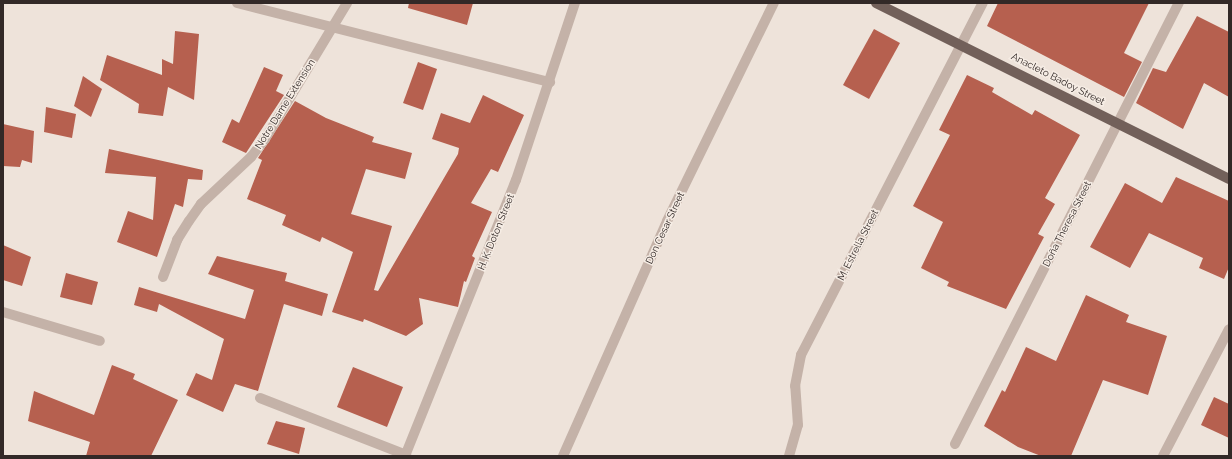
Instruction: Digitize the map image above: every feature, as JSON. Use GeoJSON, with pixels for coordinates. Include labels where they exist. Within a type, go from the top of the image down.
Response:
{"type":"FeatureCollection","features":[{"type":"Feature","properties":{"kind":"main road","name":"Anacleto Badoy Street"},"geometry":{"type":"LineString","coordinates":[[876,3],[961,43],[1229,179]]}},
{"type":"Feature","properties":{"kind":"street"},"geometry":{"type":"LineString","coordinates":[[237,3],[550,82]]}},
{"type":"Feature","properties":{"kind":"street","name":"Notre Dame Extension"},"geometry":{"type":"LineString","coordinates":[[163,277],[177,240],[189,221],[201,204],[251,158],[334,27],[347,3]]}},
{"type":"Feature","properties":{"kind":"street","name":"H. K. Doton Street"},"geometry":{"type":"LineString","coordinates":[[405,455],[516,180],[550,82],[575,3]]}},
{"type":"Feature","properties":{"kind":"street","name":"Don Cesar Street"},"geometry":{"type":"LineString","coordinates":[[563,456],[668,221],[774,3]]}},
{"type":"Feature","properties":{"kind":"street","name":"M. Estrella Street"},"geometry":{"type":"LineString","coordinates":[[789,456],[798,425],[795,386],[801,355],[983,3]]}},
{"type":"Feature","properties":{"kind":"street","name":"Doña Theresa Street"},"geometry":{"type":"LineString","coordinates":[[954,444],[1179,3]]}},
{"type":"Feature","properties":{"kind":"street"},"geometry":{"type":"LineString","coordinates":[[3,312],[100,341]]}},
{"type":"Feature","properties":{"kind":"street"},"geometry":{"type":"LineString","coordinates":[[1163,456],[1229,329]]}},
{"type":"Feature","properties":{"kind":"street"},"geometry":{"type":"LineString","coordinates":[[260,398],[405,455]]}},
{"type":"Feature","properties":{"kind":"building"},"geometry":{"type":"Polygon","coordinates":[[[409,3],[473,3],[467,25],[408,8],[409,3]]]}},
{"type":"Feature","properties":{"kind":"building"},"geometry":{"type":"Polygon","coordinates":[[[998,3],[1149,3],[1124,53],[1142,62],[1124,97],[987,26],[998,3]]]}},
{"type":"Feature","properties":{"kind":"building"},"geometry":{"type":"Polygon","coordinates":[[[1197,16],[1229,32],[1229,97],[1204,83],[1183,129],[1136,103],[1153,68],[1166,72],[1197,16]]]}},
{"type":"Feature","properties":{"kind":"building"},"geometry":{"type":"Polygon","coordinates":[[[874,29],[900,43],[869,99],[843,85],[874,29]]]}},
{"type":"Feature","properties":{"kind":"building"},"geometry":{"type":"Polygon","coordinates":[[[175,31],[199,34],[194,100],[168,87],[163,116],[138,113],[139,104],[100,80],[107,55],[162,75],[162,59],[173,64],[175,31]]]}},
{"type":"Feature","properties":{"kind":"building"},"geometry":{"type":"Polygon","coordinates":[[[418,62],[437,69],[423,110],[403,103],[418,62]]]}},
{"type":"Feature","properties":{"kind":"building"},"geometry":{"type":"Polygon","coordinates":[[[264,67],[283,75],[276,91],[284,95],[246,153],[222,142],[232,119],[239,123],[264,67]]]}},
{"type":"Feature","properties":{"kind":"building"},"geometry":{"type":"Polygon","coordinates":[[[967,75],[994,88],[992,92],[1032,115],[1035,110],[1080,135],[1045,198],[1055,204],[1038,234],[1044,237],[1006,309],[947,286],[949,282],[921,268],[943,222],[913,206],[950,135],[939,130],[967,75]]]}},
{"type":"Feature","properties":{"kind":"building"},"geometry":{"type":"Polygon","coordinates":[[[83,76],[102,89],[91,117],[74,106],[83,76]]]}},
{"type":"Feature","properties":{"kind":"building"},"geometry":{"type":"Polygon","coordinates":[[[483,95],[524,115],[498,172],[491,169],[471,203],[492,212],[472,256],[475,258],[466,282],[464,281],[458,307],[419,298],[423,324],[406,336],[364,319],[363,322],[332,312],[353,252],[322,237],[320,242],[282,225],[286,215],[247,199],[262,160],[258,158],[295,101],[326,118],[374,137],[372,142],[412,153],[405,179],[366,169],[351,214],[392,226],[374,290],[378,291],[458,154],[459,148],[432,139],[441,113],[470,123],[483,95]]]}},
{"type":"Feature","properties":{"kind":"building"},"geometry":{"type":"Polygon","coordinates":[[[46,107],[76,114],[72,138],[44,132],[46,107]]]}},
{"type":"Feature","properties":{"kind":"building"},"geometry":{"type":"Polygon","coordinates":[[[3,124],[34,131],[32,163],[22,160],[20,167],[3,166],[3,124]]]}},
{"type":"Feature","properties":{"kind":"building"},"geometry":{"type":"Polygon","coordinates":[[[109,149],[203,170],[202,180],[188,179],[183,207],[175,204],[157,257],[117,242],[128,211],[153,220],[156,177],[105,173],[109,149]]]}},
{"type":"Feature","properties":{"kind":"building"},"geometry":{"type":"Polygon","coordinates":[[[1176,177],[1229,201],[1229,267],[1224,279],[1199,268],[1203,258],[1149,233],[1130,268],[1090,247],[1125,183],[1162,203],[1176,177]]]}},
{"type":"Feature","properties":{"kind":"building"},"geometry":{"type":"Polygon","coordinates":[[[3,245],[31,257],[22,286],[3,280],[3,245]]]}},
{"type":"Feature","properties":{"kind":"building"},"geometry":{"type":"Polygon","coordinates":[[[217,256],[287,273],[285,281],[328,294],[322,316],[284,304],[258,391],[235,384],[223,412],[186,395],[196,373],[212,380],[224,339],[159,304],[157,312],[134,305],[139,287],[245,319],[254,290],[208,274],[217,256]]]}},
{"type":"Feature","properties":{"kind":"building"},"geometry":{"type":"Polygon","coordinates":[[[66,273],[98,282],[92,305],[60,297],[66,273]]]}},
{"type":"Feature","properties":{"kind":"building"},"geometry":{"type":"Polygon","coordinates":[[[1086,295],[1129,315],[1126,322],[1167,336],[1148,395],[1103,380],[1071,456],[1041,456],[1018,447],[984,426],[1002,390],[1005,392],[1026,347],[1056,361],[1086,295]]]}},
{"type":"Feature","properties":{"kind":"building"},"geometry":{"type":"Polygon","coordinates":[[[112,365],[135,374],[133,379],[178,400],[151,456],[86,456],[90,442],[28,421],[34,391],[94,415],[112,365]]]}},
{"type":"Feature","properties":{"kind":"building"},"geometry":{"type":"Polygon","coordinates":[[[353,367],[403,387],[387,427],[337,407],[353,367]]]}},
{"type":"Feature","properties":{"kind":"building"},"geometry":{"type":"Polygon","coordinates":[[[1214,397],[1229,404],[1229,438],[1201,425],[1214,397]]]}},
{"type":"Feature","properties":{"kind":"building"},"geometry":{"type":"Polygon","coordinates":[[[276,421],[305,428],[299,454],[267,444],[276,421]]]}}]}
